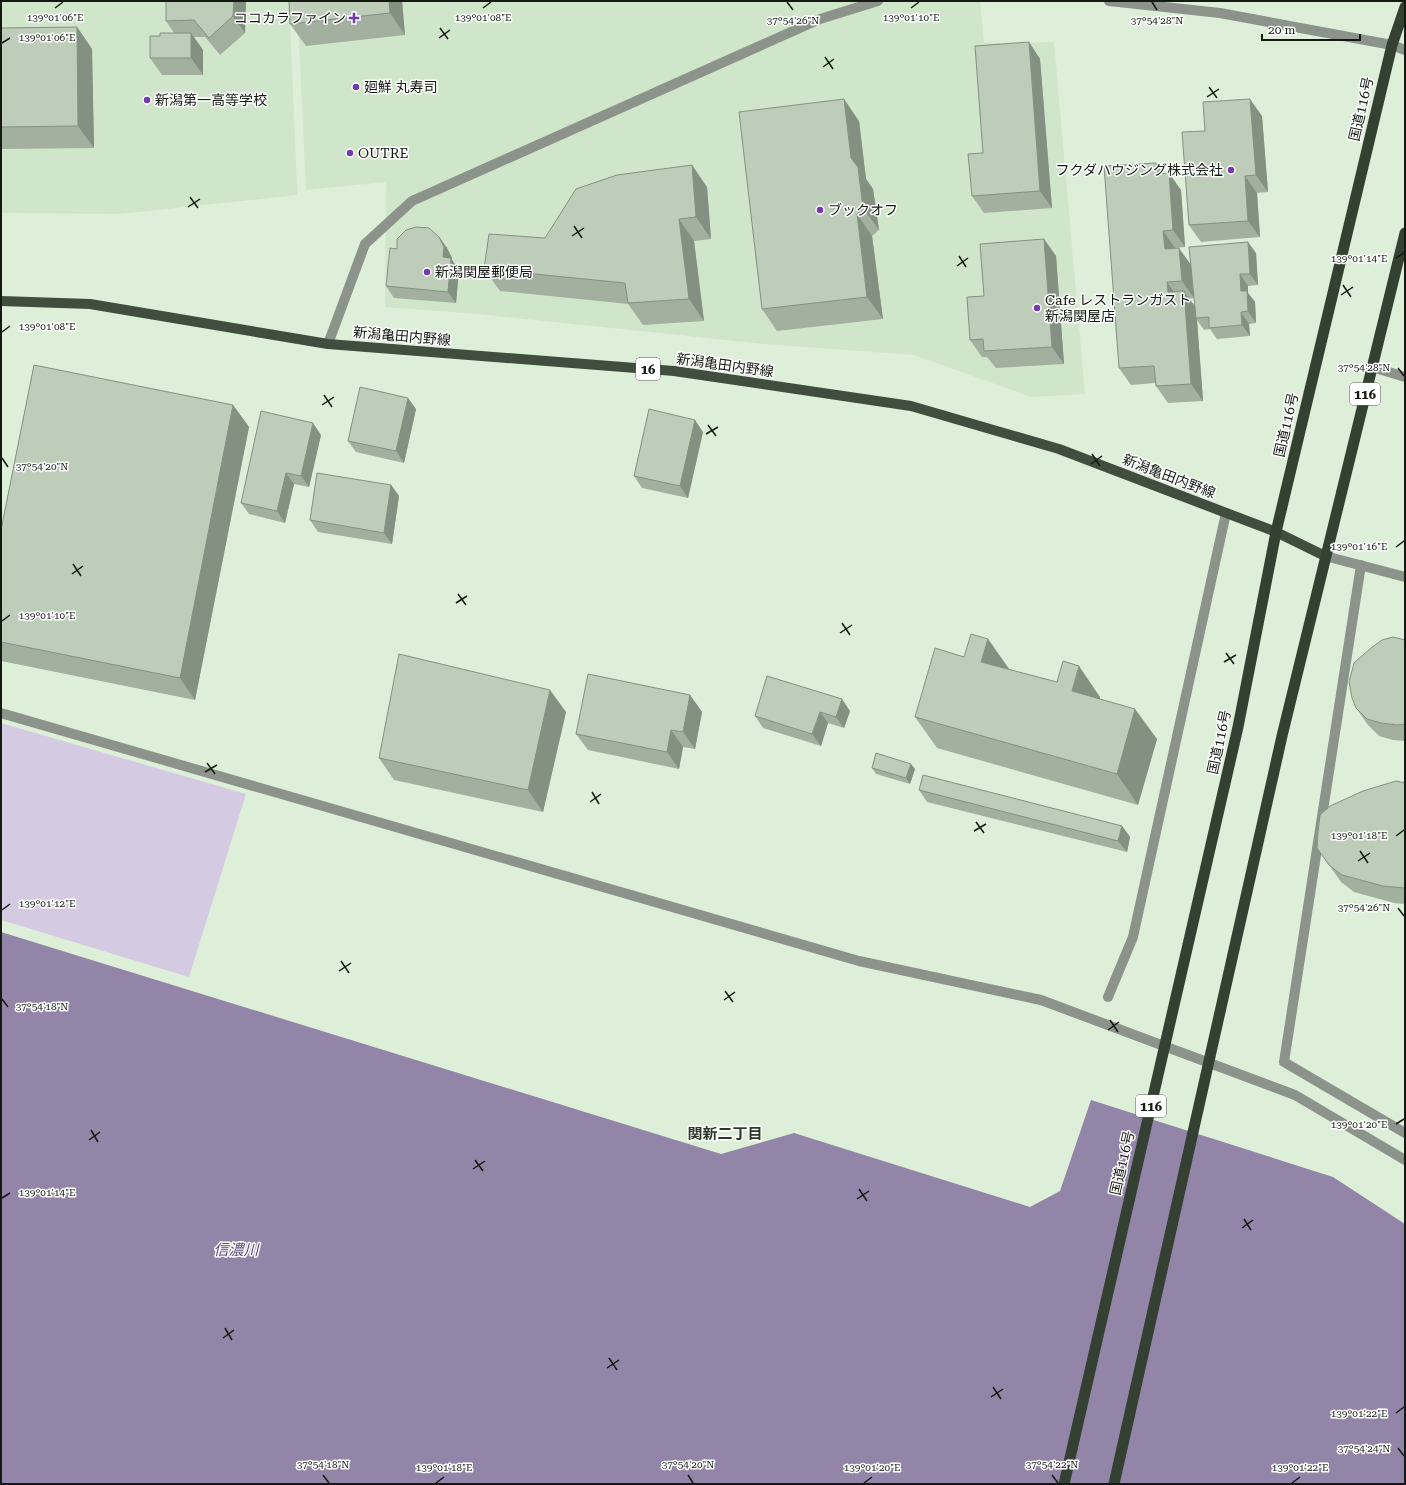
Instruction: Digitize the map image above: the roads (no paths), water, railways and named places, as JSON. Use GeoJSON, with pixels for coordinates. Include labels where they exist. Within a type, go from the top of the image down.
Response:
{"type":"FeatureCollection","features":[{"type":"Feature","properties":{"kind":"highway","name":"国道116号"},"geometry":{"type":"LineString","coordinates":[[1064,1484],[1238,727],[1276,532],[1392,45],[1405,7]]}},
{"type":"Feature","properties":{"kind":"highway","name":"116"},"geometry":{"type":"LineString","coordinates":[[1114,1484],[1282,736],[1405,232]]}},
{"type":"Feature","properties":{"kind":"main road","name":"新潟亀田内野線"},"geometry":{"type":"LineString","coordinates":[[1,301],[90,304],[328,344],[674,371],[911,406],[1059,449],[1276,532],[1325,556]]}},
{"type":"Feature","properties":{"kind":"street"},"geometry":{"type":"LineString","coordinates":[[328,344],[365,244],[412,201],[820,19],[878,1]]}},
{"type":"Feature","properties":{"kind":"street"},"geometry":{"type":"LineString","coordinates":[[1109,1],[1220,13],[1392,45],[1405,50]]}},
{"type":"Feature","properties":{"kind":"street"},"geometry":{"type":"LineString","coordinates":[[1372,367],[1405,377]]}},
{"type":"Feature","properties":{"kind":"street"},"geometry":{"type":"LineString","coordinates":[[1108,997],[1133,937],[1226,513]]}},
{"type":"Feature","properties":{"kind":"street"},"geometry":{"type":"LineString","coordinates":[[1325,556],[1405,577]]}},
{"type":"Feature","properties":{"kind":"street"},"geometry":{"type":"LineString","coordinates":[[1361,565],[1284,1062],[1405,1133]]}},
{"type":"Feature","properties":{"kind":"street"},"geometry":{"type":"LineString","coordinates":[[1,713],[859,961],[1041,1000],[1295,1095],[1405,1160]]}},
{"type":"Feature","properties":{"kind":"water","name":"信濃川"},"geometry":{"type":"Polygon","coordinates":[[[1,932],[721,1154],[794,1133],[1030,1207],[1060,1191],[1091,1100],[1333,1177],[1405,1224],[1405,1484],[1,1484],[1,932]]]}},
{"type":"Feature","properties":{"kind":"place","name":"ココカラファイン"},"geometry":{"type":"Point","coordinates":[354,18]}},
{"type":"Feature","properties":{"kind":"place","name":"廻鮮 丸寿司"},"geometry":{"type":"Point","coordinates":[356,87]}},
{"type":"Feature","properties":{"kind":"place","name":"新潟第一高等学校"},"geometry":{"type":"Point","coordinates":[147,100]}},
{"type":"Feature","properties":{"kind":"place","name":"OUTRE"},"geometry":{"type":"Point","coordinates":[350,153]}},
{"type":"Feature","properties":{"kind":"place","name":"フクダハウジング株式会社"},"geometry":{"type":"Point","coordinates":[1231,170]}},
{"type":"Feature","properties":{"kind":"place","name":"ブックオフ"},"geometry":{"type":"Point","coordinates":[820,210]}},
{"type":"Feature","properties":{"kind":"place","name":"新潟関屋郵便局"},"geometry":{"type":"Point","coordinates":[427,272]}},
{"type":"Feature","properties":{"kind":"place","name":"Cafe レストランガスト 新潟関屋店"},"geometry":{"type":"Point","coordinates":[1037,308]}},
{"type":"Feature","properties":{"kind":"district","name":"関新二丁目"},"geometry":{"type":"Point","coordinates":[725,1134]}}]}
